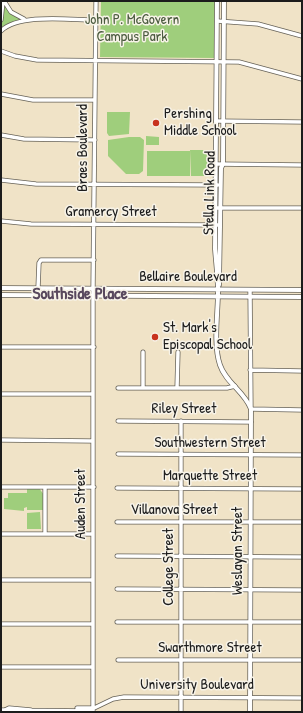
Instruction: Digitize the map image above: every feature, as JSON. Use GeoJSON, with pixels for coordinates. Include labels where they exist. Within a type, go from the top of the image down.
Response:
{"type":"FeatureCollection","features":[{"type":"Feature","properties":{"kind":"main road","name":"Stella Link Road"},"geometry":{"type":"LineString","coordinates":[[217,1],[216,164],[219,186]]}},
{"type":"Feature","properties":{"kind":"main road","name":"Stella Link Road"},"geometry":{"type":"LineString","coordinates":[[224,1],[223,164],[219,186],[218,208],[220,249],[218,290],[218,361],[223,373],[244,396],[251,410]]}},
{"type":"Feature","properties":{"kind":"main road"},"geometry":{"type":"LineString","coordinates":[[217,82],[223,82]]}},
{"type":"Feature","properties":{"kind":"main road"},"geometry":{"type":"LineString","coordinates":[[216,94],[223,95]]}},
{"type":"Feature","properties":{"kind":"main road"},"geometry":{"type":"LineString","coordinates":[[216,102],[223,102]]}},
{"type":"Feature","properties":{"kind":"main road","name":"Stella Link Road"},"geometry":{"type":"LineString","coordinates":[[218,225],[215,249],[218,290]]}},
{"type":"Feature","properties":{"kind":"main road"},"geometry":{"type":"LineString","coordinates":[[215,249],[220,249]]}},
{"type":"Feature","properties":{"kind":"main road","name":"Bellaire Boulevard"},"geometry":{"type":"LineString","coordinates":[[1,288],[302,290]]}},
{"type":"Feature","properties":{"kind":"main road"},"geometry":{"type":"LineString","coordinates":[[27,288],[27,295]]}},
{"type":"Feature","properties":{"kind":"main road"},"geometry":{"type":"LineString","coordinates":[[141,289],[142,296]]}},
{"type":"Feature","properties":{"kind":"main road"},"geometry":{"type":"LineString","coordinates":[[186,289],[186,296]]}},
{"type":"Feature","properties":{"kind":"main road","name":"Bellaire Boulevard"},"geometry":{"type":"LineString","coordinates":[[1,295],[302,297]]}},
{"type":"Feature","properties":{"kind":"main road","name":"Weslayan Street"},"geometry":{"type":"LineString","coordinates":[[250,712],[251,410]]}},
{"type":"Feature","properties":{"kind":"street"},"geometry":{"type":"LineString","coordinates":[[3,1],[11,12],[24,19]]}},
{"type":"Feature","properties":{"kind":"street"},"geometry":{"type":"LineString","coordinates":[[1,20],[3,1]]}},
{"type":"Feature","properties":{"kind":"street","name":"Braes Boulevard"},"geometry":{"type":"LineString","coordinates":[[94,295],[96,1]]}},
{"type":"Feature","properties":{"kind":"street"},"geometry":{"type":"LineString","coordinates":[[1,31],[12,23],[24,19],[96,20]]}},
{"type":"Feature","properties":{"kind":"street"},"geometry":{"type":"LineString","coordinates":[[217,21],[258,24],[302,36]]}},
{"type":"Feature","properties":{"kind":"street"},"geometry":{"type":"LineString","coordinates":[[1,51],[29,59],[223,61],[255,64],[302,79]]}},
{"type":"Feature","properties":{"kind":"street"},"geometry":{"type":"LineString","coordinates":[[1,94],[34,100],[95,100]]}},
{"type":"Feature","properties":{"kind":"street"},"geometry":{"type":"LineString","coordinates":[[216,121],[302,122]]}},
{"type":"Feature","properties":{"kind":"street"},"geometry":{"type":"LineString","coordinates":[[1,136],[24,139],[95,140]]}},
{"type":"Feature","properties":{"kind":"street"},"geometry":{"type":"LineString","coordinates":[[216,164],[302,165]]}},
{"type":"Feature","properties":{"kind":"street"},"geometry":{"type":"LineString","coordinates":[[1,180],[36,184],[219,186]]}},
{"type":"Feature","properties":{"kind":"street"},"geometry":{"type":"LineString","coordinates":[[218,208],[302,208]]}},
{"type":"Feature","properties":{"kind":"street","name":"Gramercy Street"},"geometry":{"type":"LineString","coordinates":[[1,221],[31,224],[218,225]]}},
{"type":"Feature","properties":{"kind":"street"},"geometry":{"type":"LineString","coordinates":[[38,288],[39,263],[41,260],[94,260]]}},
{"type":"Feature","properties":{"kind":"street","name":"Weslayan Street"},"geometry":{"type":"LineString","coordinates":[[250,290],[251,410]]}},
{"type":"Feature","properties":{"kind":"street","name":"Auden Street"},"geometry":{"type":"LineString","coordinates":[[93,710],[94,295]]}},
{"type":"Feature","properties":{"kind":"street"},"geometry":{"type":"LineString","coordinates":[[1,347],[94,347]]}},
{"type":"Feature","properties":{"kind":"street"},"geometry":{"type":"LineString","coordinates":[[142,352],[142,388]]}},
{"type":"Feature","properties":{"kind":"street"},"geometry":{"type":"LineString","coordinates":[[177,388],[178,352]]}},
{"type":"Feature","properties":{"kind":"street"},"geometry":{"type":"LineString","coordinates":[[250,370],[302,371]]}},
{"type":"Feature","properties":{"kind":"street"},"geometry":{"type":"LineString","coordinates":[[118,388],[227,388],[235,386]]}},
{"type":"Feature","properties":{"kind":"street"},"geometry":{"type":"LineString","coordinates":[[244,396],[250,390]]}},
{"type":"Feature","properties":{"kind":"street"},"geometry":{"type":"LineString","coordinates":[[1,394],[94,394]]}},
{"type":"Feature","properties":{"kind":"street"},"geometry":{"type":"LineString","coordinates":[[251,410],[302,410]]}},
{"type":"Feature","properties":{"kind":"street","name":"Riley Street"},"geometry":{"type":"LineString","coordinates":[[118,421],[251,422]]}},
{"type":"Feature","properties":{"kind":"street","name":"College Street"},"geometry":{"type":"LineString","coordinates":[[181,421],[181,712]]}},
{"type":"Feature","properties":{"kind":"street"},"geometry":{"type":"LineString","coordinates":[[1,440],[94,441]]}},
{"type":"Feature","properties":{"kind":"street","name":"Southwestern Street"},"geometry":{"type":"LineString","coordinates":[[118,454],[302,455]]}},
{"type":"Feature","properties":{"kind":"street"},"geometry":{"type":"LineString","coordinates":[[1,487],[94,487]]}},
{"type":"Feature","properties":{"kind":"street"},"geometry":{"type":"LineString","coordinates":[[45,487],[45,534]]}},
{"type":"Feature","properties":{"kind":"street","name":"Marquette Street"},"geometry":{"type":"LineString","coordinates":[[117,488],[302,489]]}},
{"type":"Feature","properties":{"kind":"street","name":"Villanova Street"},"geometry":{"type":"LineString","coordinates":[[117,522],[302,522]]}},
{"type":"Feature","properties":{"kind":"street"},"geometry":{"type":"LineString","coordinates":[[1,534],[94,534]]}},
{"type":"Feature","properties":{"kind":"street"},"geometry":{"type":"LineString","coordinates":[[117,556],[302,556]]}},
{"type":"Feature","properties":{"kind":"street"},"geometry":{"type":"LineString","coordinates":[[1,580],[94,580]]}},
{"type":"Feature","properties":{"kind":"street"},"geometry":{"type":"LineString","coordinates":[[117,589],[302,590]]}},
{"type":"Feature","properties":{"kind":"street"},"geometry":{"type":"LineString","coordinates":[[117,622],[302,622]]}},
{"type":"Feature","properties":{"kind":"street"},"geometry":{"type":"LineString","coordinates":[[1,624],[94,624]]}},
{"type":"Feature","properties":{"kind":"street","name":"Swarthmore Street"},"geometry":{"type":"LineString","coordinates":[[118,660],[302,660]]}},
{"type":"Feature","properties":{"kind":"street"},"geometry":{"type":"LineString","coordinates":[[1,667],[94,667]]}},
{"type":"Feature","properties":{"kind":"street","name":"University Boulevard"},"geometry":{"type":"LineString","coordinates":[[3,710],[88,711],[93,710],[112,699],[124,697],[302,698]]}},
{"type":"Feature","properties":{"kind":"green space"},"geometry":{"type":"Polygon","coordinates":[[[3,1],[9,10],[24,19],[1,31],[3,1]]]}},
{"type":"Feature","properties":{"kind":"green space","name":"John P. McGovern Campus Park"},"geometry":{"type":"Polygon","coordinates":[[[101,1],[215,1],[214,58],[100,57],[101,1]]]}},
{"type":"Feature","properties":{"kind":"green space"},"geometry":{"type":"Polygon","coordinates":[[[107,112],[130,112],[129,134],[109,136],[107,133],[107,112]]]}},
{"type":"Feature","properties":{"kind":"green space"},"geometry":{"type":"Polygon","coordinates":[[[146,136],[159,137],[159,145],[146,145],[146,136]]]}},
{"type":"Feature","properties":{"kind":"green space"},"geometry":{"type":"Polygon","coordinates":[[[140,137],[144,140],[143,171],[139,174],[126,174],[108,156],[108,140],[140,137]]]}},
{"type":"Feature","properties":{"kind":"green space"},"geometry":{"type":"Polygon","coordinates":[[[190,150],[209,150],[209,176],[191,176],[190,150]]]}},
{"type":"Feature","properties":{"kind":"green space"},"geometry":{"type":"Polygon","coordinates":[[[147,151],[190,151],[190,176],[147,176],[147,151]]]}},
{"type":"Feature","properties":{"kind":"green space"},"geometry":{"type":"Polygon","coordinates":[[[39,488],[44,495],[44,510],[27,510],[27,507],[24,508],[24,511],[4,509],[4,498],[8,498],[8,493],[27,493],[27,489],[39,488]]]}},
{"type":"Feature","properties":{"kind":"green space"},"geometry":{"type":"Polygon","coordinates":[[[40,512],[41,529],[27,529],[27,513],[40,512]]]}},
{"type":"Feature","properties":{"kind":"place","name":"Pershing Middle School"},"geometry":{"type":"Point","coordinates":[156,123]}},
{"type":"Feature","properties":{"kind":"place","name":"St. Mark's Episcopal School"},"geometry":{"type":"Point","coordinates":[155,337]}},
{"type":"Feature","properties":{"kind":"district","name":"Southside Place"},"geometry":{"type":"Point","coordinates":[80,294]}}]}
